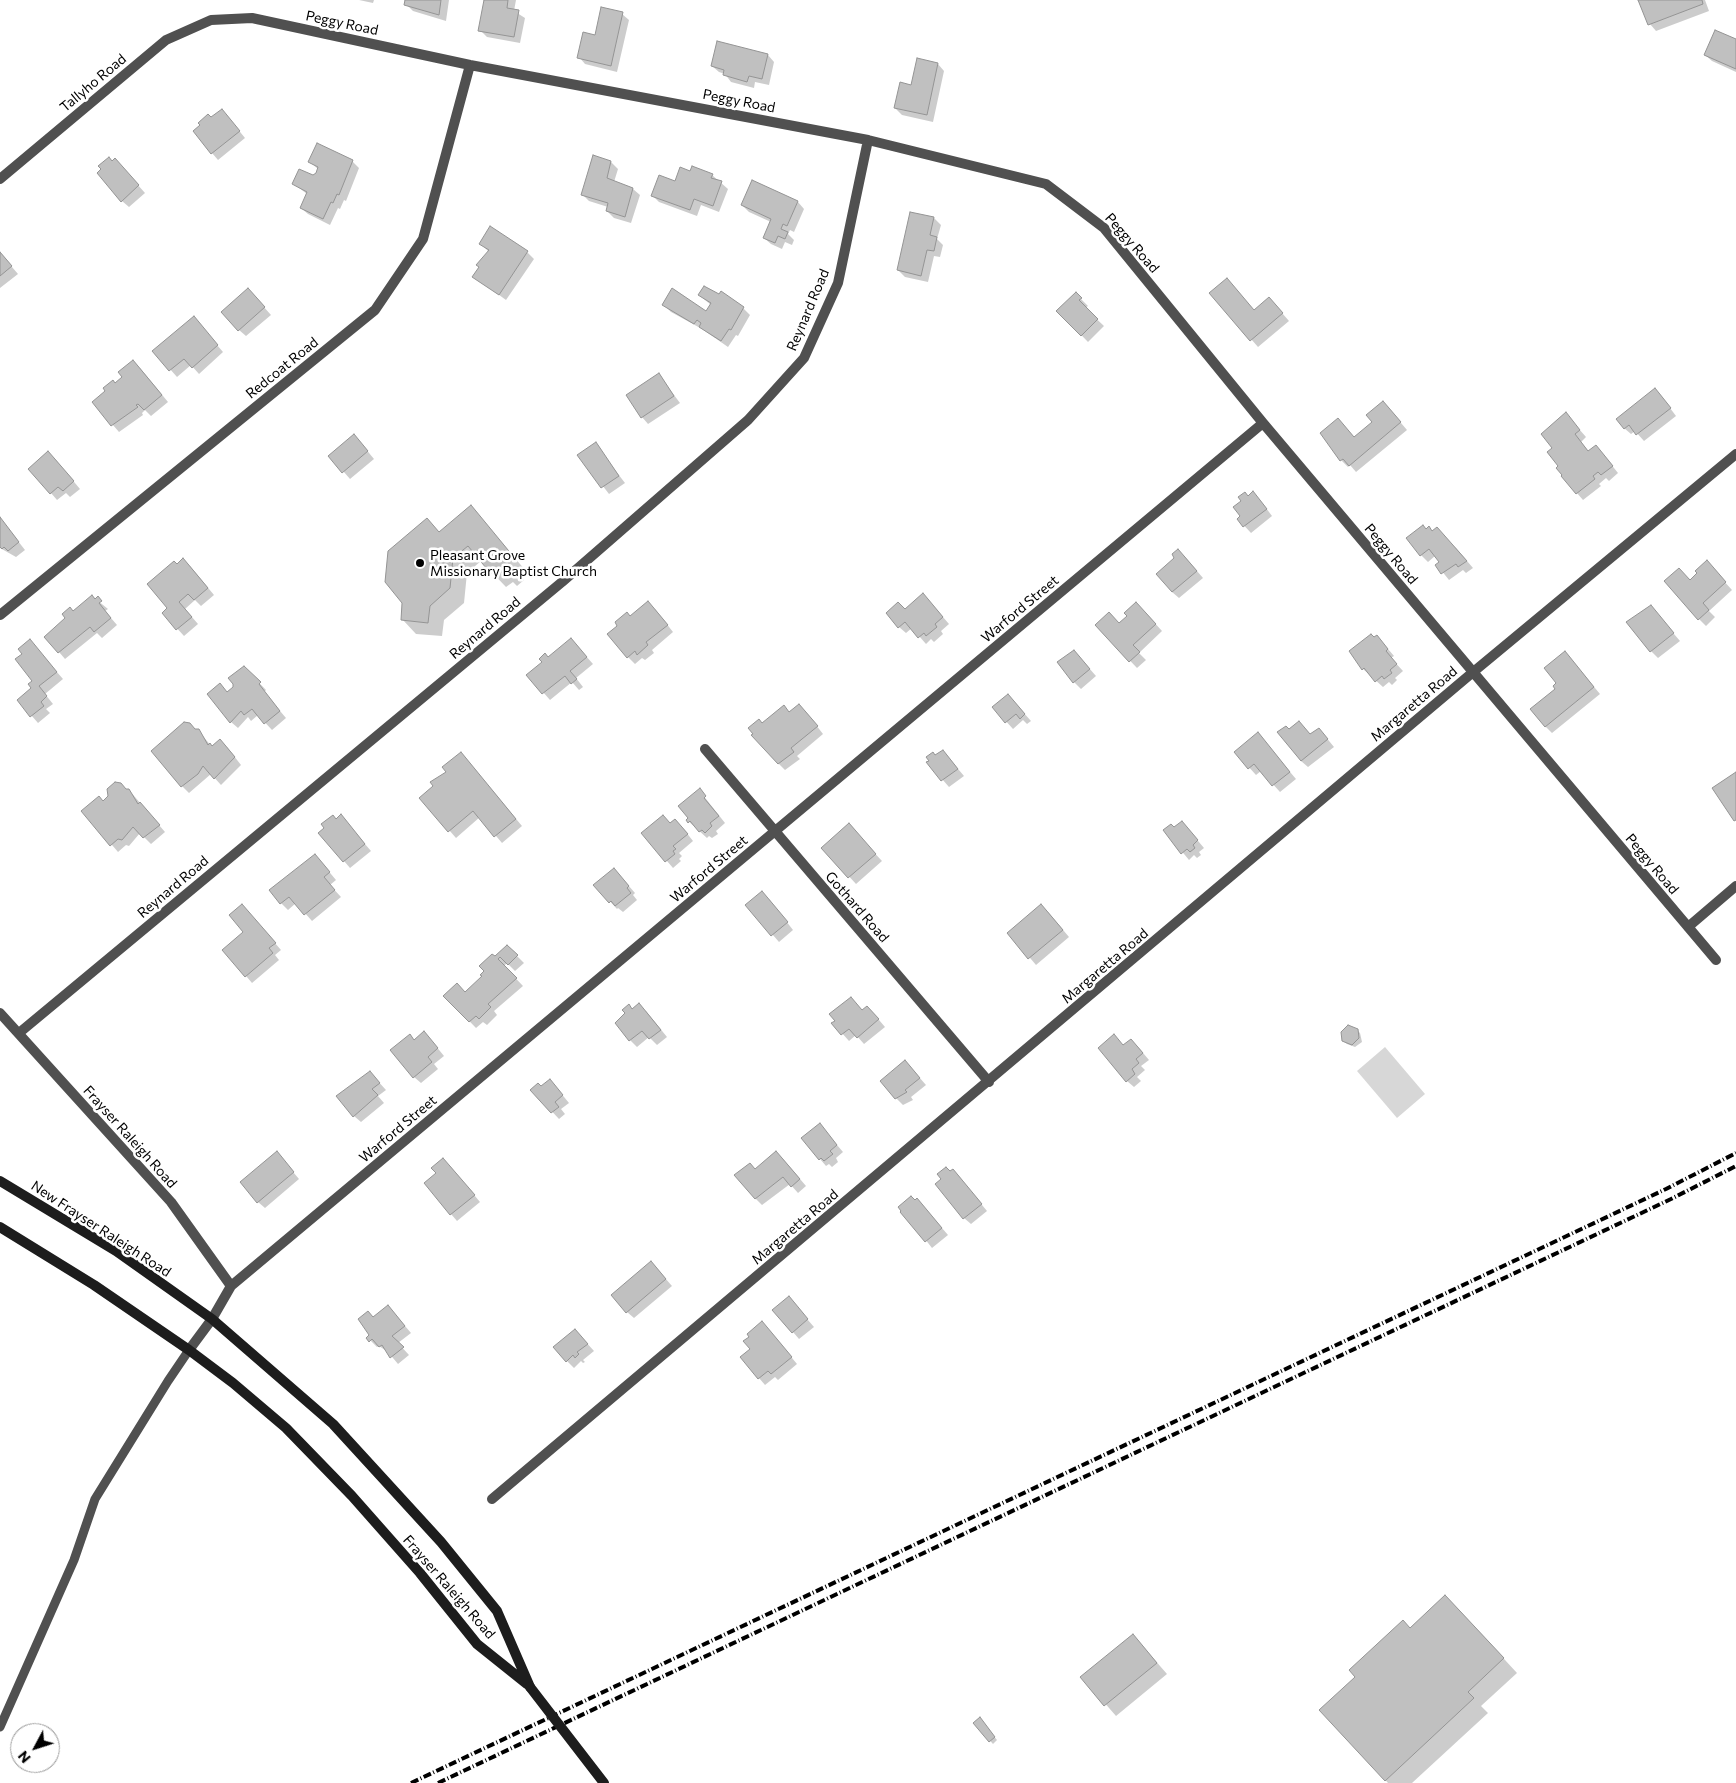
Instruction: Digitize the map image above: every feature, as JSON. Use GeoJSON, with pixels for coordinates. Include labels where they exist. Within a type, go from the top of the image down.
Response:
{"type":"FeatureCollection","features":[{"type":"Feature","properties":{"kind":"main road","name":"New Frayser Raleigh Road"},"geometry":{"type":"LineString","coordinates":[[0,1181],[116,1251],[212,1319]]}},
{"type":"Feature","properties":{"kind":"main road"},"geometry":{"type":"LineString","coordinates":[[0,1227],[94,1285],[189,1350]]}},
{"type":"Feature","properties":{"kind":"main road","name":"Frayser Raleigh Road"},"geometry":{"type":"LineString","coordinates":[[212,1319],[333,1424],[441,1542],[496,1611],[530,1687]]}},
{"type":"Feature","properties":{"kind":"main road","name":"Frayser Raleigh Road"},"geometry":{"type":"LineString","coordinates":[[189,1350],[233,1383],[286,1428],[352,1496],[420,1573],[477,1644],[530,1687]]}},
{"type":"Feature","properties":{"kind":"main road"},"geometry":{"type":"LineString","coordinates":[[530,1687],[604,1783]]}},
{"type":"Feature","properties":{"kind":"street","name":"Peggy Road"},"geometry":{"type":"LineString","coordinates":[[211,20],[252,18],[470,64],[868,140],[1046,184],[1104,228],[1263,423],[1472,673],[1716,960]]}},
{"type":"Feature","properties":{"kind":"street","name":"Tallyho Road"},"geometry":{"type":"LineString","coordinates":[[0,179],[166,40],[211,20]]}},
{"type":"Feature","properties":{"kind":"street","name":"Redcoat Road"},"geometry":{"type":"LineString","coordinates":[[0,615],[376,310],[423,239],[470,64]]}},
{"type":"Feature","properties":{"kind":"street","name":"Reynard Road"},"geometry":{"type":"LineString","coordinates":[[18,1033],[562,582],[748,420],[804,358],[838,283],[868,140]]}},
{"type":"Feature","properties":{"kind":"street","name":"Warford Street"},"geometry":{"type":"LineString","coordinates":[[189,1350],[212,1319],[231,1286],[1263,423]]}},
{"type":"Feature","properties":{"kind":"street","name":"Margaretta Road"},"geometry":{"type":"LineString","coordinates":[[492,1500],[1472,673],[1736,454]]}},
{"type":"Feature","properties":{"kind":"street","name":"Gothard Road"},"geometry":{"type":"LineString","coordinates":[[705,749],[989,1082]]}},
{"type":"Feature","properties":{"kind":"street"},"geometry":{"type":"LineString","coordinates":[[1688,927],[1736,886]]}},
{"type":"Feature","properties":{"kind":"street","name":"Frayser Raleigh Road"},"geometry":{"type":"LineString","coordinates":[[0,1013],[171,1202],[231,1286]]}},
{"type":"Feature","properties":{"kind":"lane"},"geometry":{"type":"LineString","coordinates":[[0,1727],[74,1560],[95,1499],[168,1380],[189,1350]]}},
{"type":"Feature","properties":{"kind":"shaded area"},"geometry":{"type":"Polygon","coordinates":[[[1385,1047],[1425,1094],[1397,1118],[1357,1071],[1385,1047]]]}},
{"type":"Feature","properties":{"kind":"building"},"geometry":{"type":"Polygon","coordinates":[[[405,0],[441,0],[439,15],[404,5],[405,0]]]}},
{"type":"Feature","properties":{"kind":"building"},"geometry":{"type":"Polygon","coordinates":[[[484,0],[508,0],[507,8],[519,10],[514,37],[478,31],[484,0]]]}},
{"type":"Feature","properties":{"kind":"building"},"geometry":{"type":"Polygon","coordinates":[[[1638,0],[1702,0],[1703,4],[1648,25],[1638,0]]]}},
{"type":"Feature","properties":{"kind":"building"},"geometry":{"type":"Polygon","coordinates":[[[601,7],[623,12],[611,66],[577,58],[583,32],[595,35],[601,7]]]}},
{"type":"Feature","properties":{"kind":"building"},"geometry":{"type":"Polygon","coordinates":[[[1715,30],[1736,39],[1736,69],[1704,55],[1715,30]]]}},
{"type":"Feature","properties":{"kind":"building"},"geometry":{"type":"Polygon","coordinates":[[[717,41],[768,54],[762,79],[749,76],[747,82],[723,75],[724,70],[711,66],[717,41]]]}},
{"type":"Feature","properties":{"kind":"building"},"geometry":{"type":"Polygon","coordinates":[[[917,58],[938,63],[927,115],[894,108],[900,82],[911,85],[917,58]]]}},
{"type":"Feature","properties":{"kind":"building"},"geometry":{"type":"Polygon","coordinates":[[[222,109],[240,131],[211,154],[193,131],[200,125],[198,123],[208,114],[211,117],[222,109]]]}},
{"type":"Feature","properties":{"kind":"building"},"geometry":{"type":"Polygon","coordinates":[[[317,143],[353,160],[339,195],[337,194],[333,203],[331,202],[323,219],[300,208],[307,192],[292,184],[299,169],[313,175],[316,173],[318,167],[308,162],[317,143]]]}},
{"type":"Feature","properties":{"kind":"building"},"geometry":{"type":"Polygon","coordinates":[[[593,155],[611,161],[607,178],[633,188],[625,217],[606,211],[608,203],[581,195],[593,155]]]}},
{"type":"Feature","properties":{"kind":"building"},"geometry":{"type":"Polygon","coordinates":[[[109,157],[112,161],[115,158],[139,185],[121,202],[97,173],[101,169],[98,166],[109,157]]]}},
{"type":"Feature","properties":{"kind":"building"},"geometry":{"type":"Polygon","coordinates":[[[692,166],[713,174],[711,178],[722,181],[713,206],[694,199],[690,210],[651,196],[659,175],[675,181],[680,167],[690,171],[692,166]]]}},
{"type":"Feature","properties":{"kind":"building"},"geometry":{"type":"Polygon","coordinates":[[[752,180],[798,201],[787,226],[783,224],[781,229],[788,232],[785,239],[778,236],[775,243],[763,238],[771,219],[741,205],[752,180]]]}},
{"type":"Feature","properties":{"kind":"building"},"geometry":{"type":"Polygon","coordinates":[[[910,212],[934,217],[930,235],[937,237],[934,251],[927,250],[921,276],[897,270],[910,212]]]}},
{"type":"Feature","properties":{"kind":"building"},"geometry":{"type":"Polygon","coordinates":[[[490,226],[528,251],[499,295],[472,277],[479,267],[476,265],[489,250],[479,244],[490,226]]]}},
{"type":"Feature","properties":{"kind":"building"},"geometry":{"type":"Polygon","coordinates":[[[0,252],[12,266],[0,276],[0,252]]]}},
{"type":"Feature","properties":{"kind":"building"},"geometry":{"type":"Polygon","coordinates":[[[1227,278],[1254,310],[1269,297],[1283,313],[1250,341],[1209,293],[1227,278]]]}},
{"type":"Feature","properties":{"kind":"building"},"geometry":{"type":"Polygon","coordinates":[[[704,286],[719,294],[721,291],[744,307],[731,330],[729,329],[721,341],[699,327],[701,323],[697,320],[694,324],[662,305],[672,288],[706,311],[711,303],[698,295],[704,286]]]}},
{"type":"Feature","properties":{"kind":"building"},"geometry":{"type":"Polygon","coordinates":[[[248,288],[265,307],[238,331],[221,312],[248,288]]]}},
{"type":"Feature","properties":{"kind":"building"},"geometry":{"type":"Polygon","coordinates":[[[1076,292],[1082,298],[1079,300],[1098,319],[1081,336],[1056,311],[1076,292]]]}},
{"type":"Feature","properties":{"kind":"building"},"geometry":{"type":"Polygon","coordinates":[[[194,316],[218,345],[192,368],[184,359],[169,371],[152,351],[194,316]]]}},
{"type":"Feature","properties":{"kind":"building"},"geometry":{"type":"Polygon","coordinates":[[[133,360],[162,395],[144,410],[138,404],[136,405],[138,407],[111,426],[92,402],[105,391],[103,388],[113,380],[115,383],[122,377],[118,372],[133,360]]]}},
{"type":"Feature","properties":{"kind":"building"},"geometry":{"type":"Polygon","coordinates":[[[659,373],[674,396],[641,418],[626,395],[659,373]]]}},
{"type":"Feature","properties":{"kind":"building"},"geometry":{"type":"Polygon","coordinates":[[[1655,388],[1671,408],[1636,435],[1629,425],[1624,429],[1616,419],[1655,388]]]}},
{"type":"Feature","properties":{"kind":"building"},"geometry":{"type":"Polygon","coordinates":[[[1383,401],[1401,422],[1349,466],[1343,459],[1340,461],[1320,433],[1338,418],[1354,437],[1372,422],[1366,415],[1383,401]]]}},
{"type":"Feature","properties":{"kind":"building"},"geometry":{"type":"Polygon","coordinates":[[[1566,412],[1580,430],[1575,434],[1588,451],[1596,445],[1613,466],[1601,475],[1598,472],[1593,476],[1595,479],[1576,494],[1556,468],[1558,466],[1547,452],[1552,448],[1541,434],[1566,412]]]}},
{"type":"Feature","properties":{"kind":"building"},"geometry":{"type":"Polygon","coordinates":[[[354,434],[368,451],[342,473],[328,456],[354,434]]]}},
{"type":"Feature","properties":{"kind":"building"},"geometry":{"type":"Polygon","coordinates":[[[596,442],[619,476],[601,488],[577,455],[596,442]]]}},
{"type":"Feature","properties":{"kind":"building"},"geometry":{"type":"Polygon","coordinates":[[[48,451],[74,481],[63,491],[58,487],[50,494],[28,469],[48,451]]]}},
{"type":"Feature","properties":{"kind":"building"},"geometry":{"type":"Polygon","coordinates":[[[1253,491],[1267,509],[1243,527],[1237,519],[1240,516],[1233,507],[1241,501],[1238,497],[1245,492],[1248,496],[1253,491]]]}},
{"type":"Feature","properties":{"kind":"building","name":"Pleasant Grove Missionary Baptist Church"},"geometry":{"type":"Polygon","coordinates":[[[471,505],[513,556],[507,561],[511,566],[502,573],[498,568],[491,574],[468,546],[453,558],[450,588],[430,606],[428,623],[401,620],[402,603],[385,582],[388,551],[427,518],[439,532],[471,505]]]}},
{"type":"Feature","properties":{"kind":"building"},"geometry":{"type":"Polygon","coordinates":[[[0,517],[19,542],[8,551],[4,547],[2,549],[0,547],[0,517]]]}},
{"type":"Feature","properties":{"kind":"building"},"geometry":{"type":"Polygon","coordinates":[[[1423,525],[1426,529],[1429,526],[1432,531],[1437,527],[1467,561],[1458,567],[1456,564],[1441,574],[1435,565],[1439,562],[1429,549],[1420,556],[1406,538],[1423,525]]]}},
{"type":"Feature","properties":{"kind":"building"},"geometry":{"type":"Polygon","coordinates":[[[1178,549],[1197,571],[1172,592],[1156,574],[1174,558],[1172,554],[1178,549]]]}},
{"type":"Feature","properties":{"kind":"building"},"geometry":{"type":"Polygon","coordinates":[[[183,558],[208,588],[194,600],[188,594],[179,602],[192,617],[176,630],[162,613],[167,608],[147,584],[174,561],[177,564],[183,558]]]}},
{"type":"Feature","properties":{"kind":"building"},"geometry":{"type":"Polygon","coordinates":[[[1707,560],[1726,582],[1703,603],[1709,610],[1698,620],[1664,581],[1679,568],[1690,580],[1697,573],[1695,571],[1707,560]]]}},
{"type":"Feature","properties":{"kind":"building"},"geometry":{"type":"Polygon","coordinates":[[[923,593],[943,617],[935,624],[937,627],[926,636],[924,633],[918,638],[905,622],[898,628],[886,613],[898,602],[905,609],[923,593]]]}},
{"type":"Feature","properties":{"kind":"building"},"geometry":{"type":"Polygon","coordinates":[[[92,595],[95,599],[98,596],[102,601],[99,603],[111,618],[94,632],[90,627],[58,653],[44,637],[65,618],[62,614],[70,607],[73,611],[92,595]]]}},
{"type":"Feature","properties":{"kind":"building"},"geometry":{"type":"Polygon","coordinates":[[[648,601],[668,625],[646,642],[648,645],[637,655],[635,651],[627,658],[607,634],[617,626],[615,622],[627,612],[630,616],[648,601]]]}},
{"type":"Feature","properties":{"kind":"building"},"geometry":{"type":"Polygon","coordinates":[[[1136,602],[1156,624],[1133,645],[1140,652],[1129,662],[1095,625],[1109,612],[1119,623],[1127,616],[1124,613],[1136,602]]]}},
{"type":"Feature","properties":{"kind":"building"},"geometry":{"type":"Polygon","coordinates":[[[1651,605],[1674,633],[1650,652],[1626,622],[1651,605]]]}},
{"type":"Feature","properties":{"kind":"building"},"geometry":{"type":"Polygon","coordinates":[[[1371,634],[1374,637],[1377,635],[1388,649],[1386,651],[1397,664],[1390,670],[1392,673],[1384,679],[1382,676],[1375,682],[1364,668],[1362,670],[1349,651],[1371,634]]]}},
{"type":"Feature","properties":{"kind":"building"},"geometry":{"type":"Polygon","coordinates":[[[571,638],[587,657],[570,671],[577,679],[571,684],[565,676],[542,694],[526,675],[542,662],[539,659],[545,653],[548,657],[571,638]]]}},
{"type":"Feature","properties":{"kind":"building"},"geometry":{"type":"Polygon","coordinates":[[[30,639],[57,672],[39,686],[47,696],[41,702],[44,706],[30,717],[17,700],[31,688],[28,684],[32,681],[15,659],[22,654],[18,649],[30,639]]]}},
{"type":"Feature","properties":{"kind":"building"},"geometry":{"type":"Polygon","coordinates":[[[1074,650],[1090,669],[1073,683],[1057,662],[1074,650]]]}},
{"type":"Feature","properties":{"kind":"building"},"geometry":{"type":"Polygon","coordinates":[[[1565,651],[1594,687],[1545,727],[1530,709],[1555,689],[1553,686],[1556,683],[1544,668],[1565,651]]]}},
{"type":"Feature","properties":{"kind":"building"},"geometry":{"type":"Polygon","coordinates":[[[244,666],[261,682],[259,684],[280,711],[264,724],[252,709],[244,715],[241,711],[230,723],[207,694],[220,683],[227,692],[233,687],[228,678],[244,666]]]}},
{"type":"Feature","properties":{"kind":"building"},"geometry":{"type":"Polygon","coordinates":[[[1008,694],[1025,714],[1020,719],[1016,714],[1005,723],[992,707],[1008,694]]]}},
{"type":"Feature","properties":{"kind":"building"},"geometry":{"type":"Polygon","coordinates":[[[799,704],[818,726],[791,748],[794,752],[778,764],[751,735],[753,734],[748,728],[759,719],[762,723],[784,705],[789,712],[799,704]]]}},
{"type":"Feature","properties":{"kind":"building"},"geometry":{"type":"Polygon","coordinates":[[[1299,721],[1310,734],[1319,728],[1328,739],[1301,761],[1277,732],[1286,726],[1289,729],[1299,721]]]}},
{"type":"Feature","properties":{"kind":"building"},"geometry":{"type":"Polygon","coordinates":[[[184,722],[190,723],[195,729],[199,729],[208,745],[210,743],[212,746],[220,739],[235,757],[214,779],[203,766],[198,774],[181,787],[151,751],[184,722]]]}},
{"type":"Feature","properties":{"kind":"building"},"geometry":{"type":"Polygon","coordinates":[[[1258,732],[1290,772],[1272,786],[1254,764],[1248,769],[1234,752],[1258,732]]]}},
{"type":"Feature","properties":{"kind":"building"},"geometry":{"type":"Polygon","coordinates":[[[943,750],[958,769],[941,781],[926,762],[929,761],[926,757],[933,752],[935,755],[943,750]]]}},
{"type":"Feature","properties":{"kind":"building"},"geometry":{"type":"Polygon","coordinates":[[[461,752],[516,819],[494,837],[473,811],[448,832],[419,798],[433,786],[430,782],[446,772],[442,767],[461,752]]]}},
{"type":"Feature","properties":{"kind":"building"},"geometry":{"type":"Polygon","coordinates":[[[1736,772],[1736,820],[1734,821],[1712,788],[1736,772]]]}},
{"type":"Feature","properties":{"kind":"building"},"geometry":{"type":"Polygon","coordinates":[[[115,782],[121,783],[126,789],[129,789],[138,804],[140,802],[160,825],[143,838],[133,827],[122,840],[118,839],[110,846],[81,811],[99,796],[103,801],[108,796],[107,789],[115,782]]]}},
{"type":"Feature","properties":{"kind":"building"},"geometry":{"type":"Polygon","coordinates":[[[700,788],[706,796],[704,798],[719,816],[710,823],[712,826],[705,833],[702,830],[699,832],[690,821],[688,823],[686,820],[688,818],[678,806],[700,788]]]}},
{"type":"Feature","properties":{"kind":"building"},"geometry":{"type":"Polygon","coordinates":[[[341,814],[365,844],[343,862],[318,833],[324,828],[321,824],[333,815],[336,819],[341,814]]]}},
{"type":"Feature","properties":{"kind":"building"},"geometry":{"type":"Polygon","coordinates":[[[663,815],[670,823],[675,819],[688,834],[673,846],[676,849],[673,851],[675,854],[665,862],[641,833],[663,815]]]}},
{"type":"Feature","properties":{"kind":"building"},"geometry":{"type":"Polygon","coordinates":[[[1182,821],[1198,840],[1193,845],[1195,848],[1190,852],[1187,849],[1181,854],[1163,830],[1171,824],[1174,827],[1182,821]]]}},
{"type":"Feature","properties":{"kind":"building"},"geometry":{"type":"Polygon","coordinates":[[[849,823],[876,854],[848,878],[821,848],[849,823]]]}},
{"type":"Feature","properties":{"kind":"building"},"geometry":{"type":"Polygon","coordinates":[[[315,854],[330,872],[324,877],[335,890],[304,915],[289,897],[280,904],[269,890],[315,854]]]}},
{"type":"Feature","properties":{"kind":"building"},"geometry":{"type":"Polygon","coordinates":[[[614,868],[629,886],[627,888],[631,893],[615,906],[611,901],[609,903],[593,885],[614,868]]]}},
{"type":"Feature","properties":{"kind":"building"},"geometry":{"type":"Polygon","coordinates":[[[762,891],[788,922],[771,936],[745,905],[762,891]]]}},
{"type":"Feature","properties":{"kind":"building"},"geometry":{"type":"Polygon","coordinates":[[[242,904],[276,943],[269,948],[273,953],[245,977],[222,950],[243,932],[229,915],[242,904]]]}},
{"type":"Feature","properties":{"kind":"building"},"geometry":{"type":"Polygon","coordinates":[[[1041,904],[1063,930],[1028,959],[1007,933],[1041,904]]]}},
{"type":"Feature","properties":{"kind":"building"},"geometry":{"type":"Polygon","coordinates":[[[507,945],[518,955],[508,965],[500,957],[498,959],[517,978],[488,1004],[491,1007],[479,1019],[476,1016],[469,1022],[443,996],[457,983],[465,992],[482,976],[480,975],[484,971],[479,966],[492,954],[495,956],[507,945]]]}},
{"type":"Feature","properties":{"kind":"building"},"geometry":{"type":"Polygon","coordinates":[[[851,997],[862,1010],[867,1006],[879,1019],[857,1038],[849,1029],[841,1035],[831,1023],[835,1021],[829,1014],[851,997]]]}},
{"type":"Feature","properties":{"kind":"building"},"geometry":{"type":"Polygon","coordinates":[[[639,1003],[661,1030],[649,1039],[642,1031],[629,1041],[615,1023],[625,1013],[622,1010],[629,1004],[632,1009],[639,1003]]]}},
{"type":"Feature","properties":{"kind":"building"},"geometry":{"type":"Polygon","coordinates":[[[1348,1025],[1358,1029],[1359,1038],[1352,1045],[1342,1041],[1341,1032],[1348,1025]]]}},
{"type":"Feature","properties":{"kind":"building"},"geometry":{"type":"Polygon","coordinates":[[[424,1031],[438,1048],[428,1057],[432,1062],[413,1078],[390,1050],[410,1034],[414,1040],[424,1031]]]}},
{"type":"Feature","properties":{"kind":"building"},"geometry":{"type":"Polygon","coordinates":[[[1114,1034],[1123,1045],[1131,1039],[1143,1053],[1136,1059],[1139,1063],[1132,1069],[1135,1074],[1126,1082],[1098,1048],[1114,1034]]]}},
{"type":"Feature","properties":{"kind":"building"},"geometry":{"type":"Polygon","coordinates":[[[905,1060],[920,1078],[905,1090],[907,1092],[895,1099],[880,1081],[905,1060]]]}},
{"type":"Feature","properties":{"kind":"building"},"geometry":{"type":"Polygon","coordinates":[[[370,1071],[380,1083],[372,1089],[378,1095],[353,1117],[336,1096],[370,1071]]]}},
{"type":"Feature","properties":{"kind":"building"},"geometry":{"type":"Polygon","coordinates":[[[550,1079],[563,1095],[555,1102],[559,1107],[551,1113],[530,1090],[538,1083],[541,1086],[550,1079]]]}},
{"type":"Feature","properties":{"kind":"building"},"geometry":{"type":"Polygon","coordinates":[[[820,1123],[837,1145],[830,1151],[833,1154],[824,1161],[821,1158],[819,1160],[801,1138],[820,1123]]]}},
{"type":"Feature","properties":{"kind":"building"},"geometry":{"type":"Polygon","coordinates":[[[277,1151],[294,1172],[257,1203],[240,1182],[277,1151]]]}},
{"type":"Feature","properties":{"kind":"building"},"geometry":{"type":"Polygon","coordinates":[[[776,1151],[800,1179],[791,1187],[783,1177],[755,1199],[734,1175],[750,1163],[755,1169],[776,1151]]]}},
{"type":"Feature","properties":{"kind":"building"},"geometry":{"type":"Polygon","coordinates":[[[443,1158],[475,1195],[450,1215],[424,1183],[436,1173],[431,1168],[443,1158]]]}},
{"type":"Feature","properties":{"kind":"building"},"geometry":{"type":"Polygon","coordinates":[[[946,1167],[950,1171],[953,1169],[982,1204],[963,1219],[935,1184],[941,1179],[937,1174],[946,1167]]]}},
{"type":"Feature","properties":{"kind":"building"},"geometry":{"type":"Polygon","coordinates":[[[911,1196],[915,1200],[917,1198],[942,1228],[925,1242],[898,1207],[911,1196]]]}},
{"type":"Feature","properties":{"kind":"building"},"geometry":{"type":"Polygon","coordinates":[[[651,1261],[666,1279],[626,1313],[611,1295],[651,1261]]]}},
{"type":"Feature","properties":{"kind":"building"},"geometry":{"type":"Polygon","coordinates":[[[789,1296],[808,1319],[792,1333],[772,1310],[789,1296]]]}},
{"type":"Feature","properties":{"kind":"building"},"geometry":{"type":"Polygon","coordinates":[[[388,1305],[405,1326],[392,1336],[404,1347],[390,1358],[382,1345],[379,1347],[372,1339],[369,1342],[366,1338],[369,1335],[358,1319],[368,1311],[373,1317],[388,1305]]]}},
{"type":"Feature","properties":{"kind":"building"},"geometry":{"type":"Polygon","coordinates":[[[762,1321],[792,1357],[771,1374],[768,1371],[758,1379],[740,1357],[750,1349],[743,1341],[749,1337],[747,1334],[762,1321]]]}},
{"type":"Feature","properties":{"kind":"building"},"geometry":{"type":"Polygon","coordinates":[[[575,1329],[588,1344],[577,1352],[579,1354],[575,1358],[573,1355],[566,1362],[553,1347],[575,1329]]]}},
{"type":"Feature","properties":{"kind":"building"},"geometry":{"type":"Polygon","coordinates":[[[1445,1595],[1504,1658],[1468,1692],[1474,1698],[1385,1781],[1319,1710],[1355,1677],[1349,1670],[1403,1620],[1410,1628],[1445,1595]]]}},
{"type":"Feature","properties":{"kind":"building"},"geometry":{"type":"Polygon","coordinates":[[[1133,1634],[1157,1663],[1104,1706],[1080,1677],[1133,1634]]]}},
{"type":"Feature","properties":{"kind":"building"},"geometry":{"type":"Polygon","coordinates":[[[980,1717],[995,1737],[989,1742],[973,1723],[980,1717]]]}},
{"type":"Feature","properties":{"kind":"railway"},"geometry":{"type":"LineString","coordinates":[[411,1783],[1666,1189],[1736,1153]]}},
{"type":"Feature","properties":{"kind":"railway"},"geometry":{"type":"LineString","coordinates":[[438,1783],[1671,1199],[1736,1166]]}},
{"type":"Feature","properties":{"kind":"place","name":"Pleasant Grove Missionary Baptist Church"},"geometry":{"type":"Point","coordinates":[420,563]}}]}
